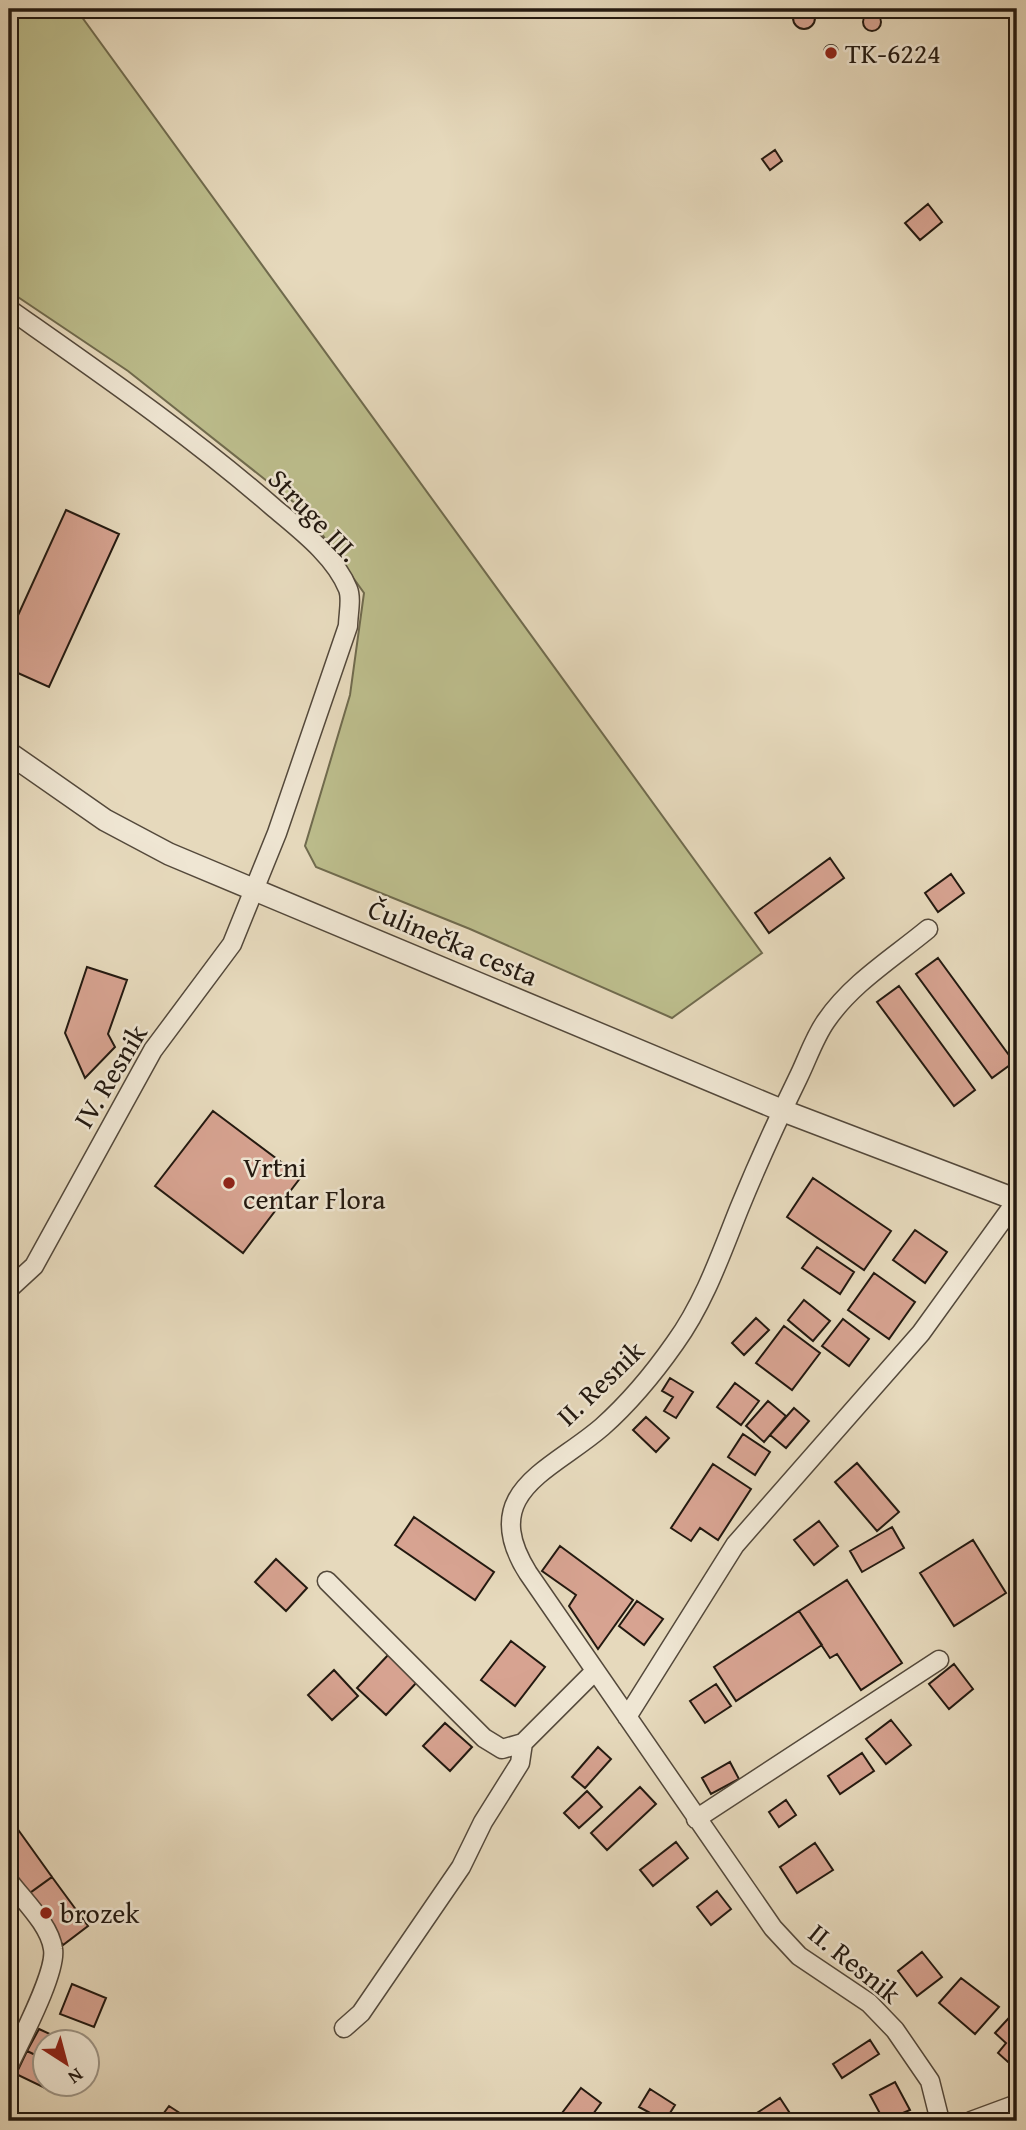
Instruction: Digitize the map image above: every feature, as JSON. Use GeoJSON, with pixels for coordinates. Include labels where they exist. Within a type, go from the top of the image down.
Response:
{"type":"FeatureCollection","features":[{"type":"Feature","properties":{"kind":"street","name":"Struge III."},"geometry":{"type":"LineString","coordinates":[[9,309],[130,391],[213,454],[300,530],[334,567],[349,591],[348,626],[277,833],[252,888]]}},
{"type":"Feature","properties":{"kind":"street","name":"Čulinečka cesta"},"geometry":{"type":"LineString","coordinates":[[9,753],[105,820],[169,853],[781,1110],[1017,1200]]}},
{"type":"Feature","properties":{"kind":"street","name":"IV. Resnik"},"geometry":{"type":"LineString","coordinates":[[9,1290],[34,1266],[153,1050],[232,944],[252,888]]}},
{"type":"Feature","properties":{"kind":"street"},"geometry":{"type":"LineString","coordinates":[[781,1110],[825,1022],[851,990],[929,929]]}},
{"type":"Feature","properties":{"kind":"street","name":"II. Resnik"},"geometry":{"type":"LineString","coordinates":[[781,1110],[697,1307],[679,1338],[659,1366],[602,1427],[536,1474],[522,1489],[512,1510],[514,1550],[773,1928],[799,1956],[869,2003],[895,2030],[930,2081],[940,2121]]}},
{"type":"Feature","properties":{"kind":"street"},"geometry":{"type":"LineString","coordinates":[[627,1717],[734,1545],[921,1333],[1017,1200]]}},
{"type":"Feature","properties":{"kind":"street"},"geometry":{"type":"LineString","coordinates":[[327,1581],[484,1738],[502,1749],[523,1743],[595,1671]]}},
{"type":"Feature","properties":{"kind":"street"},"geometry":{"type":"LineString","coordinates":[[696,1819],[939,1660]]}},
{"type":"Feature","properties":{"kind":"street"},"geometry":{"type":"LineString","coordinates":[[344,2028],[369,2003],[461,1867],[483,1822],[520,1763],[523,1743]]}},
{"type":"Feature","properties":{"kind":"street"},"geometry":{"type":"LineString","coordinates":[[9,1881],[40,1922],[53,1948],[52,1967],[9,2065]]}},
{"type":"Feature","properties":{"kind":"street"},"geometry":{"type":"LineString","coordinates":[[971,2121],[1017,2104]]}},
{"type":"Feature","properties":{"kind":"green space"},"geometry":{"type":"Polygon","coordinates":[[[9,9],[76,9],[762,953],[672,1018],[470,929],[316,867],[305,846],[350,695],[364,593],[306,512],[128,371],[9,291],[9,9]]]}},
{"type":"Feature","properties":{"kind":"building"},"geometry":{"type":"Polygon","coordinates":[[[804,7],[812,10],[815,18],[812,26],[804,29],[796,26],[793,18],[796,10],[804,7]]]}},
{"type":"Feature","properties":{"kind":"building"},"geometry":{"type":"Polygon","coordinates":[[[872,13],[878,16],[881,22],[878,28],[872,31],[866,28],[863,22],[866,16],[872,13]]]}},
{"type":"Feature","properties":{"kind":"building","name":"TK-6224"},"geometry":{"type":"Polygon","coordinates":[[[828,45],[834,45],[838,52],[834,59],[828,59],[824,55],[824,49],[828,45]]]}},
{"type":"Feature","properties":{"kind":"building"},"geometry":{"type":"Polygon","coordinates":[[[775,150],[782,161],[770,170],[762,159],[775,150]]]}},
{"type":"Feature","properties":{"kind":"building"},"geometry":{"type":"Polygon","coordinates":[[[928,204],[942,222],[920,240],[905,223],[928,204]]]}},
{"type":"Feature","properties":{"kind":"building"},"geometry":{"type":"Polygon","coordinates":[[[66,510],[119,534],[49,687],[9,669],[9,635],[66,510]]]}},
{"type":"Feature","properties":{"kind":"building"},"geometry":{"type":"Polygon","coordinates":[[[830,858],[844,878],[769,933],[755,913],[830,858]]]}},
{"type":"Feature","properties":{"kind":"building"},"geometry":{"type":"Polygon","coordinates":[[[951,874],[964,893],[938,912],[925,893],[951,874]]]}},
{"type":"Feature","properties":{"kind":"building"},"geometry":{"type":"Polygon","coordinates":[[[938,958],[1014,1062],[992,1078],[916,974],[938,958]]]}},
{"type":"Feature","properties":{"kind":"building"},"geometry":{"type":"Polygon","coordinates":[[[87,967],[127,980],[108,1034],[115,1047],[85,1078],[65,1033],[87,967]]]}},
{"type":"Feature","properties":{"kind":"building"},"geometry":{"type":"Polygon","coordinates":[[[899,986],[975,1090],[954,1106],[877,1002],[899,986]]]}},
{"type":"Feature","properties":{"kind":"building"},"geometry":{"type":"Polygon","coordinates":[[[213,1111],[301,1177],[243,1253],[155,1186],[213,1111]]]}},
{"type":"Feature","properties":{"kind":"building"},"geometry":{"type":"Polygon","coordinates":[[[813,1178],[891,1231],[864,1270],[787,1217],[813,1178]]]}},
{"type":"Feature","properties":{"kind":"building"},"geometry":{"type":"Polygon","coordinates":[[[915,1230],[947,1252],[925,1283],[893,1260],[915,1230]]]}},
{"type":"Feature","properties":{"kind":"building"},"geometry":{"type":"Polygon","coordinates":[[[817,1247],[854,1272],[840,1294],[802,1268],[817,1247]]]}},
{"type":"Feature","properties":{"kind":"building"},"geometry":{"type":"Polygon","coordinates":[[[874,1273],[915,1302],[889,1339],[848,1310],[874,1273]]]}},
{"type":"Feature","properties":{"kind":"building"},"geometry":{"type":"Polygon","coordinates":[[[804,1300],[830,1321],[813,1341],[788,1320],[804,1300]]]}},
{"type":"Feature","properties":{"kind":"building"},"geometry":{"type":"Polygon","coordinates":[[[756,1318],[769,1330],[744,1355],[732,1343],[756,1318]]]}},
{"type":"Feature","properties":{"kind":"building"},"geometry":{"type":"Polygon","coordinates":[[[843,1319],[869,1339],[849,1366],[822,1346],[843,1319]]]}},
{"type":"Feature","properties":{"kind":"building"},"geometry":{"type":"Polygon","coordinates":[[[784,1326],[820,1353],[792,1390],[756,1363],[784,1326]]]}},
{"type":"Feature","properties":{"kind":"building"},"geometry":{"type":"Polygon","coordinates":[[[670,1378],[693,1392],[676,1418],[664,1411],[673,1397],[662,1391],[670,1378]]]}},
{"type":"Feature","properties":{"kind":"building"},"geometry":{"type":"Polygon","coordinates":[[[735,1383],[759,1401],[741,1425],[717,1407],[735,1383]]]}},
{"type":"Feature","properties":{"kind":"building"},"geometry":{"type":"Polygon","coordinates":[[[768,1401],[786,1416],[764,1442],[746,1426],[768,1401]]]}},
{"type":"Feature","properties":{"kind":"building"},"geometry":{"type":"Polygon","coordinates":[[[794,1408],[809,1421],[786,1448],[770,1435],[794,1408]]]}},
{"type":"Feature","properties":{"kind":"building"},"geometry":{"type":"Polygon","coordinates":[[[646,1417],[669,1438],[656,1452],[633,1430],[646,1417]]]}},
{"type":"Feature","properties":{"kind":"building"},"geometry":{"type":"Polygon","coordinates":[[[743,1434],[770,1452],[755,1475],[728,1457],[743,1434]]]}},
{"type":"Feature","properties":{"kind":"building"},"geometry":{"type":"Polygon","coordinates":[[[857,1463],[899,1512],[877,1531],[835,1482],[857,1463]]]}},
{"type":"Feature","properties":{"kind":"building"},"geometry":{"type":"Polygon","coordinates":[[[713,1464],[751,1489],[718,1540],[700,1528],[691,1541],[671,1528],[713,1464]]]}},
{"type":"Feature","properties":{"kind":"building"},"geometry":{"type":"Polygon","coordinates":[[[414,1517],[494,1572],[475,1600],[395,1545],[414,1517]]]}},
{"type":"Feature","properties":{"kind":"building"},"geometry":{"type":"Polygon","coordinates":[[[819,1521],[838,1546],[814,1565],[794,1540],[819,1521]]]}},
{"type":"Feature","properties":{"kind":"building"},"geometry":{"type":"Polygon","coordinates":[[[892,1527],[904,1548],[862,1572],[850,1551],[892,1527]]]}},
{"type":"Feature","properties":{"kind":"building"},"geometry":{"type":"Polygon","coordinates":[[[973,1540],[1006,1593],[954,1626],[920,1573],[973,1540]]]}},
{"type":"Feature","properties":{"kind":"building"},"geometry":{"type":"Polygon","coordinates":[[[560,1546],[633,1600],[598,1649],[569,1606],[576,1595],[542,1571],[560,1546]]]}},
{"type":"Feature","properties":{"kind":"building"},"geometry":{"type":"Polygon","coordinates":[[[276,1559],[307,1588],[286,1611],[255,1582],[276,1559]]]}},
{"type":"Feature","properties":{"kind":"building"},"geometry":{"type":"Polygon","coordinates":[[[847,1580],[902,1663],[861,1690],[837,1654],[830,1658],[799,1611],[847,1580]]]}},
{"type":"Feature","properties":{"kind":"building"},"geometry":{"type":"Polygon","coordinates":[[[637,1601],[663,1619],[644,1645],[619,1626],[637,1601]]]}},
{"type":"Feature","properties":{"kind":"building"},"geometry":{"type":"Polygon","coordinates":[[[799,1611],[822,1645],[736,1701],[714,1667],[799,1611]]]}},
{"type":"Feature","properties":{"kind":"building"},"geometry":{"type":"Polygon","coordinates":[[[511,1641],[545,1667],[515,1706],[481,1680],[511,1641]]]}},
{"type":"Feature","properties":{"kind":"building"},"geometry":{"type":"Polygon","coordinates":[[[389,1654],[418,1681],[386,1715],[357,1688],[389,1654]]]}},
{"type":"Feature","properties":{"kind":"building"},"geometry":{"type":"Polygon","coordinates":[[[954,1664],[973,1689],[949,1709],[929,1684],[954,1664]]]}},
{"type":"Feature","properties":{"kind":"building"},"geometry":{"type":"Polygon","coordinates":[[[334,1670],[358,1696],[332,1720],[308,1695],[334,1670]]]}},
{"type":"Feature","properties":{"kind":"building"},"geometry":{"type":"Polygon","coordinates":[[[716,1684],[731,1706],[705,1723],[690,1701],[716,1684]]]}},
{"type":"Feature","properties":{"kind":"building"},"geometry":{"type":"Polygon","coordinates":[[[891,1720],[911,1745],[886,1764],[866,1739],[891,1720]]]}},
{"type":"Feature","properties":{"kind":"building"},"geometry":{"type":"Polygon","coordinates":[[[445,1723],[472,1747],[450,1771],[423,1746],[445,1723]]]}},
{"type":"Feature","properties":{"kind":"building"},"geometry":{"type":"Polygon","coordinates":[[[598,1747],[611,1759],[585,1788],[572,1777],[598,1747]]]}},
{"type":"Feature","properties":{"kind":"building"},"geometry":{"type":"Polygon","coordinates":[[[862,1753],[874,1771],[840,1794],[828,1776],[862,1753]]]}},
{"type":"Feature","properties":{"kind":"building"},"geometry":{"type":"Polygon","coordinates":[[[730,1762],[739,1779],[711,1794],[702,1778],[730,1762]]]}},
{"type":"Feature","properties":{"kind":"building"},"geometry":{"type":"Polygon","coordinates":[[[640,1787],[656,1804],[607,1850],[591,1833],[640,1787]]]}},
{"type":"Feature","properties":{"kind":"building"},"geometry":{"type":"Polygon","coordinates":[[[587,1791],[602,1807],[579,1828],[564,1813],[587,1791]]]}},
{"type":"Feature","properties":{"kind":"building"},"geometry":{"type":"Polygon","coordinates":[[[786,1800],[796,1815],[779,1827],[769,1812],[786,1800]]]}},
{"type":"Feature","properties":{"kind":"building"},"geometry":{"type":"Polygon","coordinates":[[[9,1817],[52,1877],[27,1895],[9,1870],[9,1817]]]}},
{"type":"Feature","properties":{"kind":"building"},"geometry":{"type":"Polygon","coordinates":[[[676,1842],[688,1858],[653,1886],[640,1870],[676,1842]]]}},
{"type":"Feature","properties":{"kind":"building"},"geometry":{"type":"Polygon","coordinates":[[[815,1843],[833,1870],[797,1893],[780,1867],[815,1843]]]}},
{"type":"Feature","properties":{"kind":"building"},"geometry":{"type":"Polygon","coordinates":[[[52,1877],[88,1926],[63,1945],[27,1895],[52,1877]]]}},
{"type":"Feature","properties":{"kind":"building"},"geometry":{"type":"Polygon","coordinates":[[[717,1891],[731,1909],[711,1925],[697,1907],[717,1891]]]}},
{"type":"Feature","properties":{"kind":"building"},"geometry":{"type":"Polygon","coordinates":[[[922,1952],[942,1977],[917,1996],[898,1971],[922,1952]]]}},
{"type":"Feature","properties":{"kind":"building"},"geometry":{"type":"Polygon","coordinates":[[[961,1978],[999,2007],[975,2034],[939,2003],[961,1978]]]}},
{"type":"Feature","properties":{"kind":"building"},"geometry":{"type":"Polygon","coordinates":[[[72,1984],[106,1998],[94,2027],[60,2014],[72,1984]]]}},
{"type":"Feature","properties":{"kind":"building"},"geometry":{"type":"Polygon","coordinates":[[[1017,2009],[1017,2070],[998,2053],[1006,2043],[995,2033],[1017,2009]]]}},
{"type":"Feature","properties":{"kind":"building"},"geometry":{"type":"Polygon","coordinates":[[[870,2040],[879,2054],[842,2078],[833,2064],[870,2040]]]}},
{"type":"Feature","properties":{"kind":"building"},"geometry":{"type":"Polygon","coordinates":[[[27,2051],[32,2053],[32,2082],[16,2074],[27,2051]]]}},
{"type":"Feature","properties":{"kind":"building"},"geometry":{"type":"Polygon","coordinates":[[[895,2082],[910,2110],[884,2121],[870,2095],[895,2082]]]}},
{"type":"Feature","properties":{"kind":"building"},"geometry":{"type":"Polygon","coordinates":[[[581,2088],[601,2103],[588,2121],[556,2121],[581,2088]]]}},
{"type":"Feature","properties":{"kind":"building"},"geometry":{"type":"Polygon","coordinates":[[[650,2089],[675,2105],[665,2121],[639,2107],[650,2089]]]}},
{"type":"Feature","properties":{"kind":"building"},"geometry":{"type":"Polygon","coordinates":[[[780,2098],[795,2121],[751,2121],[749,2118],[780,2098]]]}},
{"type":"Feature","properties":{"kind":"building"},"geometry":{"type":"Polygon","coordinates":[[[169,2106],[192,2121],[158,2121],[169,2106]]]}},
{"type":"Feature","properties":{"kind":"place","name":"TK-6224"},"geometry":{"type":"Point","coordinates":[831,53]}},
{"type":"Feature","properties":{"kind":"place","name":"Vrtni centar Flora"},"geometry":{"type":"Point","coordinates":[229,1183]}},
{"type":"Feature","properties":{"kind":"place","name":"brozek"},"geometry":{"type":"Point","coordinates":[46,1913]}}]}
